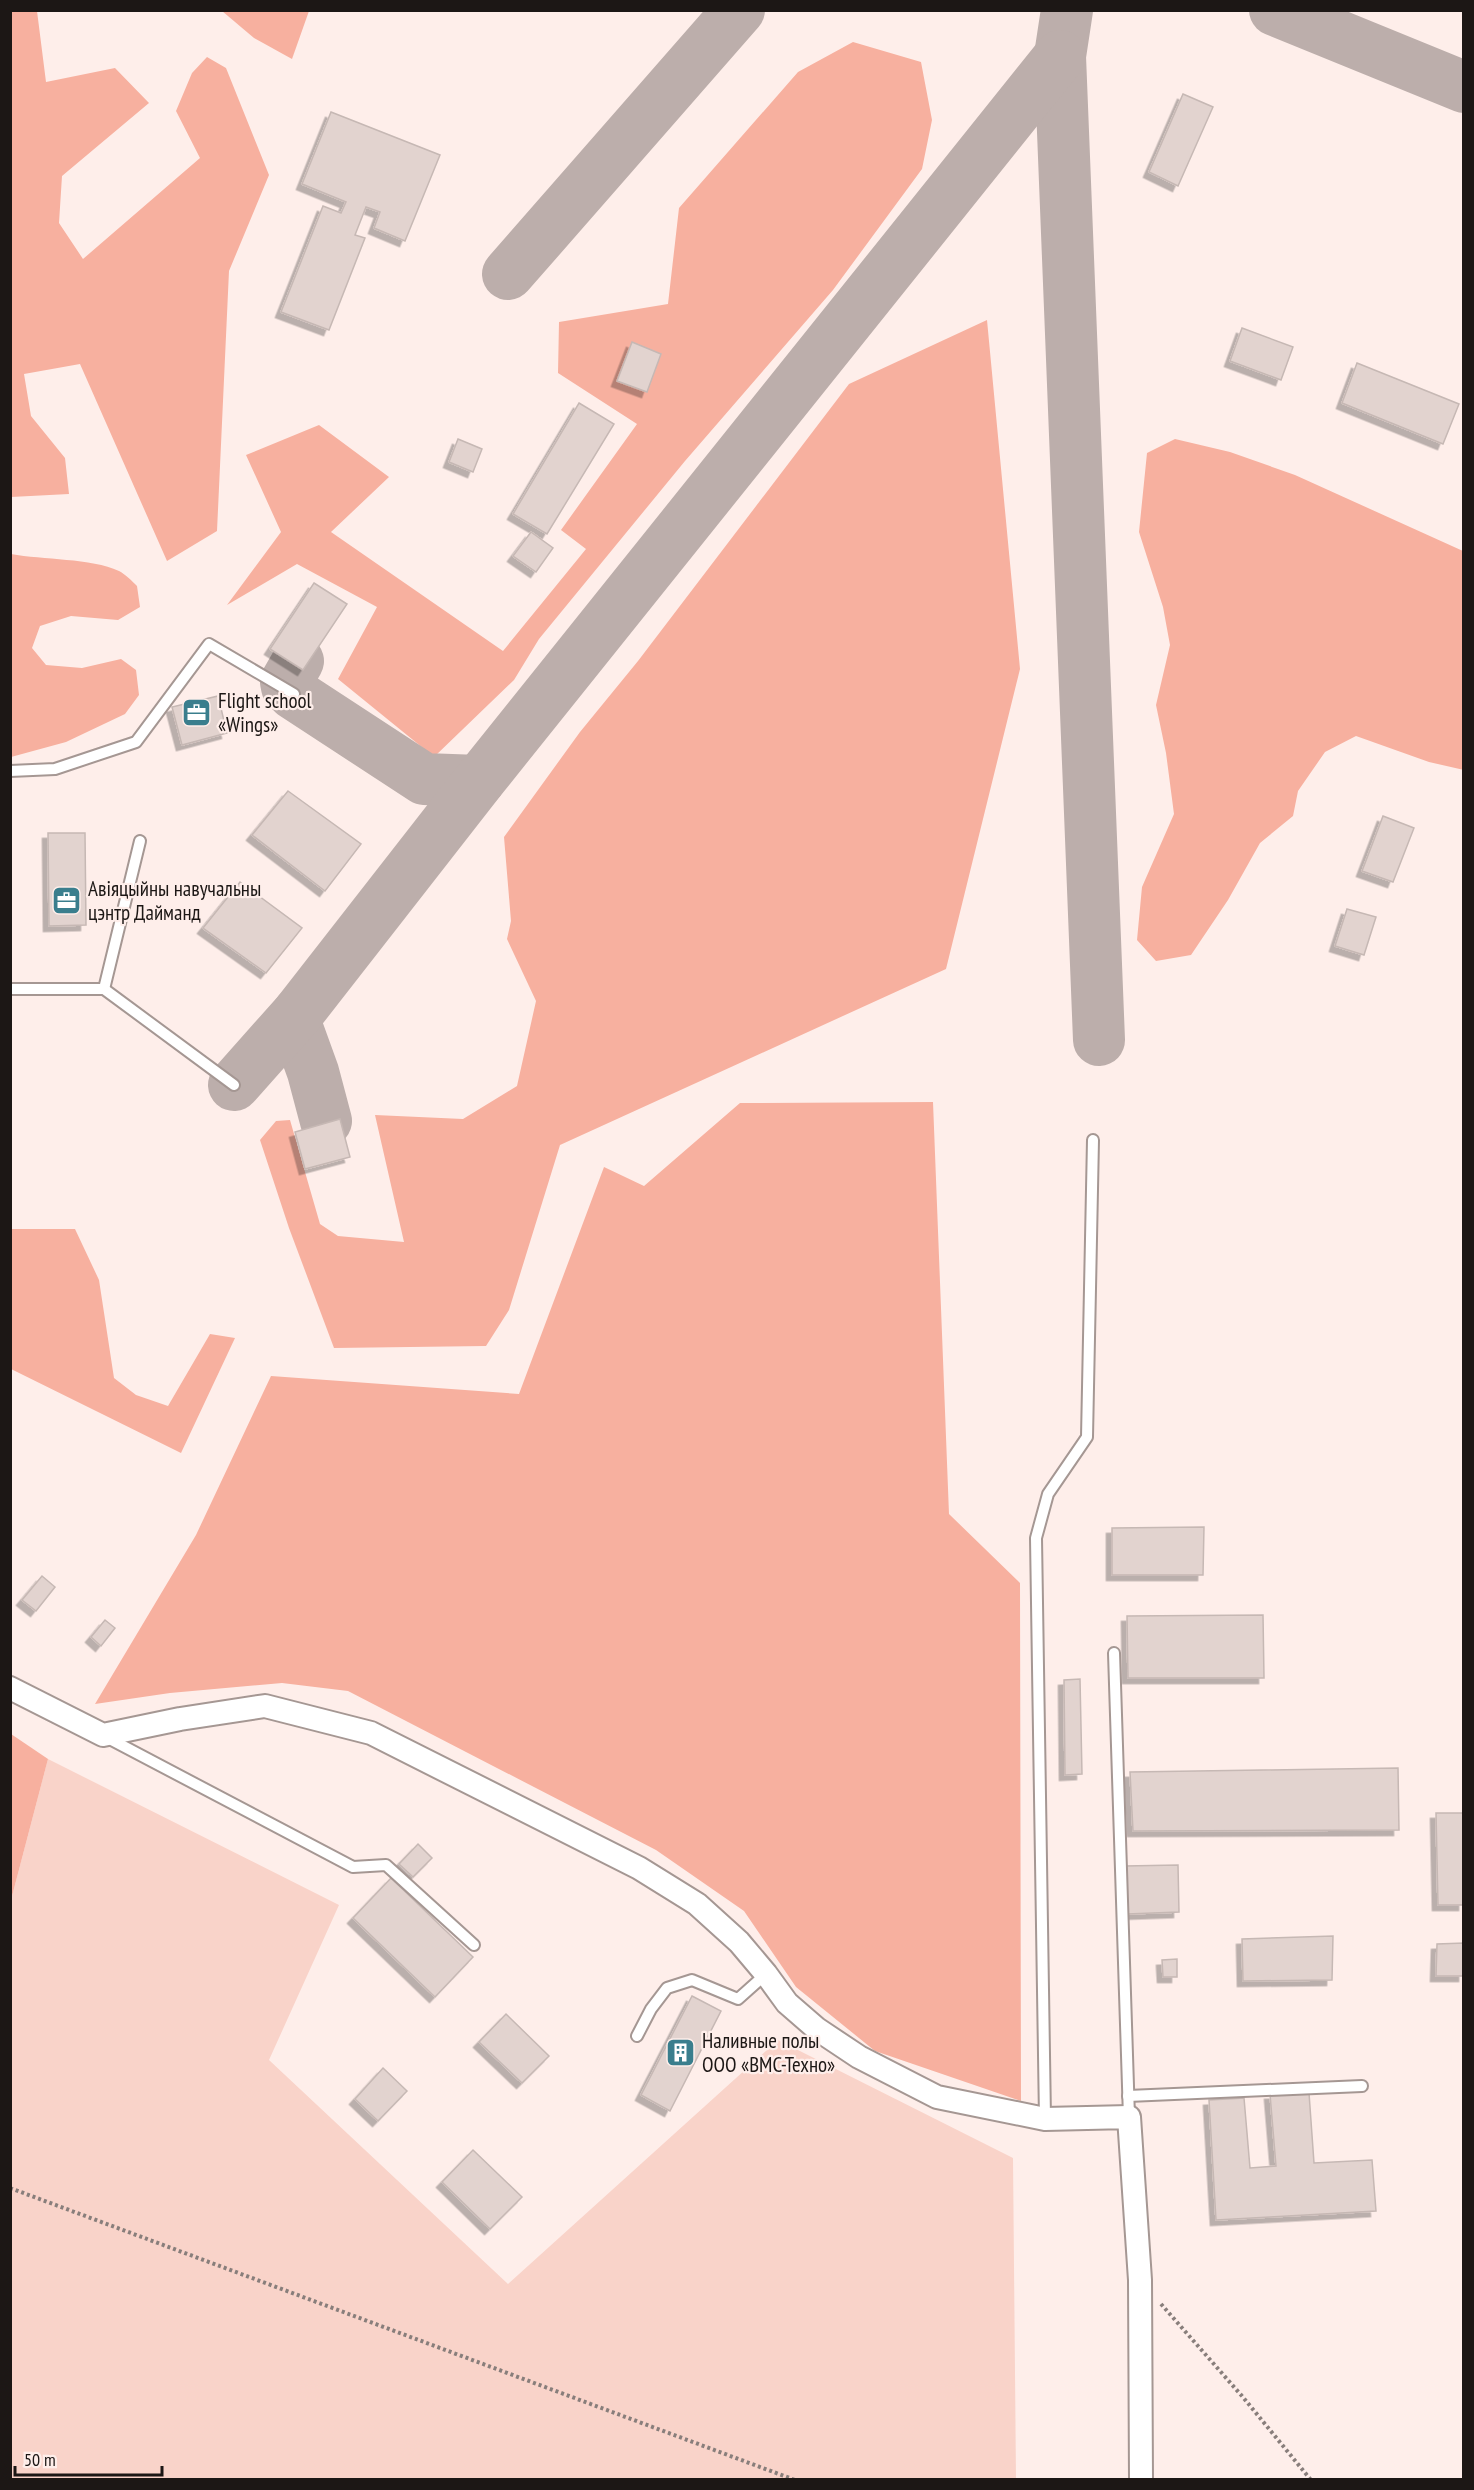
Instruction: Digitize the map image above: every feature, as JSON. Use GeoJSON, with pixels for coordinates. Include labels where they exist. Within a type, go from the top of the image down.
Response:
{"type":"FeatureCollection","features":[{"type":"Feature","properties":{"kind":"street"},"geometry":{"type":"LineString","coordinates":[[10,1688],[103,1736],[180,1719],[265,1706],[371,1733],[639,1868],[697,1904],[739,1942],[787,2003],[817,2029],[859,2057],[937,2097],[1045,2119],[1129,2107],[1140,2280],[1141,2480]]}},
{"type":"Feature","properties":{"kind":"lane"},"geometry":{"type":"LineString","coordinates":[[10,771],[55,769],[136,742],[209,644],[294,694]]}},
{"type":"Feature","properties":{"kind":"lane"},"geometry":{"type":"LineString","coordinates":[[104,989],[140,841]]}},
{"type":"Feature","properties":{"kind":"lane"},"geometry":{"type":"LineString","coordinates":[[10,989],[104,989],[234,1085]]}},
{"type":"Feature","properties":{"kind":"lane"},"geometry":{"type":"LineString","coordinates":[[1045,2119],[1036,1538],[1048,1494],[1087,1437],[1093,1140]]}},
{"type":"Feature","properties":{"kind":"lane"},"geometry":{"type":"LineString","coordinates":[[1114,1653],[1129,2107],[1362,2086]]}},
{"type":"Feature","properties":{"kind":"lane"},"geometry":{"type":"LineString","coordinates":[[103,1736],[353,1868],[386,1864],[474,1945]]}},
{"type":"Feature","properties":{"kind":"lane"},"geometry":{"type":"LineString","coordinates":[[637,2036],[651,2009],[667,1988],[692,1980],[738,1999],[766,1974]]}},
{"type":"Feature","properties":{"kind":"path"},"geometry":{"type":"LineString","coordinates":[[10,2188],[795,2480]]}},
{"type":"Feature","properties":{"kind":"path"},"geometry":{"type":"LineString","coordinates":[[1140,2280],[1242,2396],[1311,2480]]}},
{"type":"Feature","properties":{"kind":"shaded area"},"geometry":{"type":"Polygon","coordinates":[[[11,10],[37,11],[46,82],[115,68],[149,103],[62,176],[59,223],[83,259],[200,158],[176,111],[192,73],[207,57],[226,68],[269,175],[229,271],[217,531],[167,561],[80,364],[24,374],[31,416],[65,458],[69,494],[11,497],[11,10]]]}},
{"type":"Feature","properties":{"kind":"shaded area"},"geometry":{"type":"Polygon","coordinates":[[[222,11],[309,11],[292,59],[254,38],[222,11]]]}},
{"type":"Feature","properties":{"kind":"shaded area"},"geometry":{"type":"Polygon","coordinates":[[[853,42],[921,62],[932,120],[922,169],[833,290],[685,461],[539,639],[514,680],[434,757],[338,679],[377,607],[297,564],[227,605],[281,532],[246,455],[319,425],[389,477],[331,532],[503,651],[586,549],[561,530],[637,424],[558,373],[559,322],[668,304],[679,208],[798,72],[853,42]]]}},
{"type":"Feature","properties":{"kind":"shaded area"},"geometry":{"type":"Polygon","coordinates":[[[987,320],[1020,669],[946,969],[560,1145],[509,1310],[486,1346],[334,1348],[289,1228],[260,1140],[276,1121],[290,1120],[320,1224],[338,1236],[404,1242],[375,1115],[463,1119],[517,1086],[536,1001],[507,939],[511,921],[504,837],[580,732],[638,661],[849,384],[987,320]]]}},
{"type":"Feature","properties":{"kind":"shaded area"},"geometry":{"type":"Polygon","coordinates":[[[1175,439],[1230,452],[1295,475],[1463,551],[1464,770],[1429,762],[1356,736],[1325,752],[1298,791],[1293,816],[1260,843],[1228,900],[1191,955],[1156,961],[1137,940],[1142,887],[1174,814],[1166,753],[1156,705],[1170,645],[1163,607],[1139,532],[1147,453],[1175,439]]]}},
{"type":"Feature","properties":{"kind":"shaded area"},"geometry":{"type":"Polygon","coordinates":[[[11,554],[81,561],[119,571],[137,586],[140,607],[118,620],[71,616],[40,626],[32,648],[46,665],[82,668],[121,659],[136,670],[139,695],[125,714],[66,742],[11,757],[11,554]]]}},
{"type":"Feature","properties":{"kind":"shaded area"},"geometry":{"type":"Polygon","coordinates":[[[933,1102],[949,1514],[1020,1583],[1021,2101],[875,2051],[796,1987],[744,1911],[656,1850],[348,1691],[282,1683],[170,1693],[95,1704],[196,1535],[271,1376],[519,1394],[604,1167],[644,1186],[740,1103],[933,1102]]]}},
{"type":"Feature","properties":{"kind":"shaded area"},"geometry":{"type":"Polygon","coordinates":[[[10,1229],[75,1229],[99,1280],[114,1378],[136,1395],[168,1406],[210,1334],[235,1338],[181,1453],[11,1369],[10,1229]]]}},
{"type":"Feature","properties":{"kind":"shaded area"},"geometry":{"type":"Polygon","coordinates":[[[11,1734],[48,1759],[11,1900],[11,1734]]]}},
{"type":"Feature","properties":{"kind":"shaded area"},"geometry":{"type":"Polygon","coordinates":[[[48,1759],[339,1905],[269,2060],[508,2284],[778,2040],[1013,2158],[1016,2479],[11,2480],[11,1900],[48,1759]]]}},
{"type":"Feature","properties":{"kind":"building"},"geometry":{"type":"Polygon","coordinates":[[[1183,94],[1213,107],[1178,186],[1149,172],[1183,94]]]}},
{"type":"Feature","properties":{"kind":"building"},"geometry":{"type":"Polygon","coordinates":[[[331,112],[440,155],[405,241],[374,228],[380,212],[366,207],[355,235],[365,238],[329,330],[281,312],[323,206],[341,213],[346,202],[302,184],[331,112]]]}},
{"type":"Feature","properties":{"kind":"building"},"geometry":{"type":"Polygon","coordinates":[[[1242,328],[1293,347],[1281,380],[1230,361],[1242,328]]]}},
{"type":"Feature","properties":{"kind":"building"},"geometry":{"type":"Polygon","coordinates":[[[632,342],[661,354],[647,392],[617,381],[632,342]]]}},
{"type":"Feature","properties":{"kind":"building"},"geometry":{"type":"Polygon","coordinates":[[[1357,363],[1459,404],[1443,444],[1342,403],[1357,363]]]}},
{"type":"Feature","properties":{"kind":"building"},"geometry":{"type":"Polygon","coordinates":[[[579,403],[614,424],[547,534],[513,514],[579,403]]]}},
{"type":"Feature","properties":{"kind":"building"},"geometry":{"type":"Polygon","coordinates":[[[458,439],[482,449],[473,472],[449,462],[458,439]]]}},
{"type":"Feature","properties":{"kind":"building"},"geometry":{"type":"Polygon","coordinates":[[[531,532],[553,548],[536,572],[513,556],[531,532]]]}},
{"type":"Feature","properties":{"kind":"building"},"geometry":{"type":"Polygon","coordinates":[[[314,583],[347,604],[303,670],[270,649],[314,583]]]}},
{"type":"Feature","properties":{"kind":"building"},"geometry":{"type":"Polygon","coordinates":[[[218,696],[227,733],[182,745],[172,707],[218,696]]]}},
{"type":"Feature","properties":{"kind":"building"},"geometry":{"type":"Polygon","coordinates":[[[288,791],[361,844],[325,891],[252,835],[288,791]]]}},
{"type":"Feature","properties":{"kind":"building"},"geometry":{"type":"Polygon","coordinates":[[[1383,816],[1414,828],[1393,882],[1362,871],[1383,816]]]}},
{"type":"Feature","properties":{"kind":"building","name":"Авіяцыйны навучальны цэнтр Дайманд"},"geometry":{"type":"Polygon","coordinates":[[[48,833],[85,833],[86,925],[49,926],[48,833]]]}},
{"type":"Feature","properties":{"kind":"building"},"geometry":{"type":"Polygon","coordinates":[[[240,882],[302,928],[266,973],[203,928],[240,882]]]}},
{"type":"Feature","properties":{"kind":"building"},"geometry":{"type":"Polygon","coordinates":[[[1347,909],[1376,917],[1364,955],[1335,946],[1347,909]]]}},
{"type":"Feature","properties":{"kind":"building"},"geometry":{"type":"Polygon","coordinates":[[[340,1119],[350,1157],[305,1169],[295,1132],[340,1119]]]}},
{"type":"Feature","properties":{"kind":"building"},"geometry":{"type":"Polygon","coordinates":[[[1204,1527],[1203,1575],[1112,1575],[1112,1528],[1204,1527]]]}},
{"type":"Feature","properties":{"kind":"building"},"geometry":{"type":"Polygon","coordinates":[[[42,1576],[55,1587],[36,1611],[22,1600],[42,1576]]]}},
{"type":"Feature","properties":{"kind":"building"},"geometry":{"type":"Polygon","coordinates":[[[1263,1615],[1264,1678],[1128,1678],[1127,1616],[1263,1615]]]}},
{"type":"Feature","properties":{"kind":"building"},"geometry":{"type":"Polygon","coordinates":[[[105,1620],[115,1628],[101,1646],[91,1637],[105,1620]]]}},
{"type":"Feature","properties":{"kind":"building"},"geometry":{"type":"Polygon","coordinates":[[[1080,1679],[1082,1774],[1065,1775],[1064,1680],[1080,1679]]]}},
{"type":"Feature","properties":{"kind":"building"},"geometry":{"type":"Polygon","coordinates":[[[1398,1768],[1399,1830],[1133,1831],[1130,1772],[1398,1768]]]}},
{"type":"Feature","properties":{"kind":"building"},"geometry":{"type":"Polygon","coordinates":[[[1436,1813],[1464,1813],[1464,1905],[1438,1905],[1436,1813]]]}},
{"type":"Feature","properties":{"kind":"building"},"geometry":{"type":"Polygon","coordinates":[[[418,1844],[432,1858],[413,1877],[399,1864],[418,1844]]]}},
{"type":"Feature","properties":{"kind":"building"},"geometry":{"type":"Polygon","coordinates":[[[1178,1865],[1179,1912],[1127,1914],[1125,1866],[1178,1865]]]}},
{"type":"Feature","properties":{"kind":"building"},"geometry":{"type":"Polygon","coordinates":[[[391,1878],[473,1957],[435,1997],[353,1918],[391,1878]]]}},
{"type":"Feature","properties":{"kind":"building"},"geometry":{"type":"Polygon","coordinates":[[[1333,1936],[1332,1980],[1243,1981],[1242,1939],[1333,1936]]]}},
{"type":"Feature","properties":{"kind":"building"},"geometry":{"type":"Polygon","coordinates":[[[1464,1943],[1464,1976],[1436,1976],[1437,1944],[1464,1943]]]}},
{"type":"Feature","properties":{"kind":"building"},"geometry":{"type":"Polygon","coordinates":[[[1177,1959],[1177,1977],[1163,1977],[1162,1960],[1177,1959]]]}},
{"type":"Feature","properties":{"kind":"building","name":"Наливные полы ООО «ВМС-Техно»"},"geometry":{"type":"Polygon","coordinates":[[[692,1996],[721,2011],[670,2111],[641,2095],[692,1996]]]}},
{"type":"Feature","properties":{"kind":"building"},"geometry":{"type":"Polygon","coordinates":[[[506,2014],[549,2056],[522,2083],[479,2042],[506,2014]]]}},
{"type":"Feature","properties":{"kind":"building"},"geometry":{"type":"Polygon","coordinates":[[[383,2068],[407,2091],[378,2121],[355,2099],[383,2068]]]}},
{"type":"Feature","properties":{"kind":"building"},"geometry":{"type":"Polygon","coordinates":[[[1309,2093],[1314,2163],[1372,2160],[1376,2211],[1216,2220],[1209,2100],[1244,2098],[1250,2168],[1276,2166],[1270,2094],[1309,2093]]]}},
{"type":"Feature","properties":{"kind":"building"},"geometry":{"type":"Polygon","coordinates":[[[473,2150],[522,2197],[490,2229],[442,2182],[473,2150]]]}},
{"type":"Feature","properties":{"kind":"taxiway"},"geometry":{"type":"LineString","coordinates":[[508,274],[739,10]]}},
{"type":"Feature","properties":{"kind":"taxiway"},"geometry":{"type":"LineString","coordinates":[[1067,10],[1060,56],[1099,1040]]}},
{"type":"Feature","properties":{"kind":"taxiway"},"geometry":{"type":"LineString","coordinates":[[1275,10],[1464,87]]}},
{"type":"Feature","properties":{"kind":"taxiway"},"geometry":{"type":"LineString","coordinates":[[234,1085],[298,1013],[479,781],[1060,56]]}},
{"type":"Feature","properties":{"kind":"taxiway"},"geometry":{"type":"LineString","coordinates":[[298,661],[286,682],[287,687],[294,694],[424,779],[479,781]]}},
{"type":"Feature","properties":{"kind":"taxiway"},"geometry":{"type":"LineString","coordinates":[[298,1013],[296,1025],[313,1072],[326,1121]]}},
{"type":"Feature","properties":{"kind":"place","name":"Flight school «Wings»"},"geometry":{"type":"Point","coordinates":[197,713]}},
{"type":"Feature","properties":{"kind":"place","name":"Авіяцыйны навучальны цэнтр Дайманд"},"geometry":{"type":"Point","coordinates":[67,901]}},
{"type":"Feature","properties":{"kind":"place","name":"Наливные полы ООО «ВМС-Техно»"},"geometry":{"type":"Point","coordinates":[681,2053]}}]}
